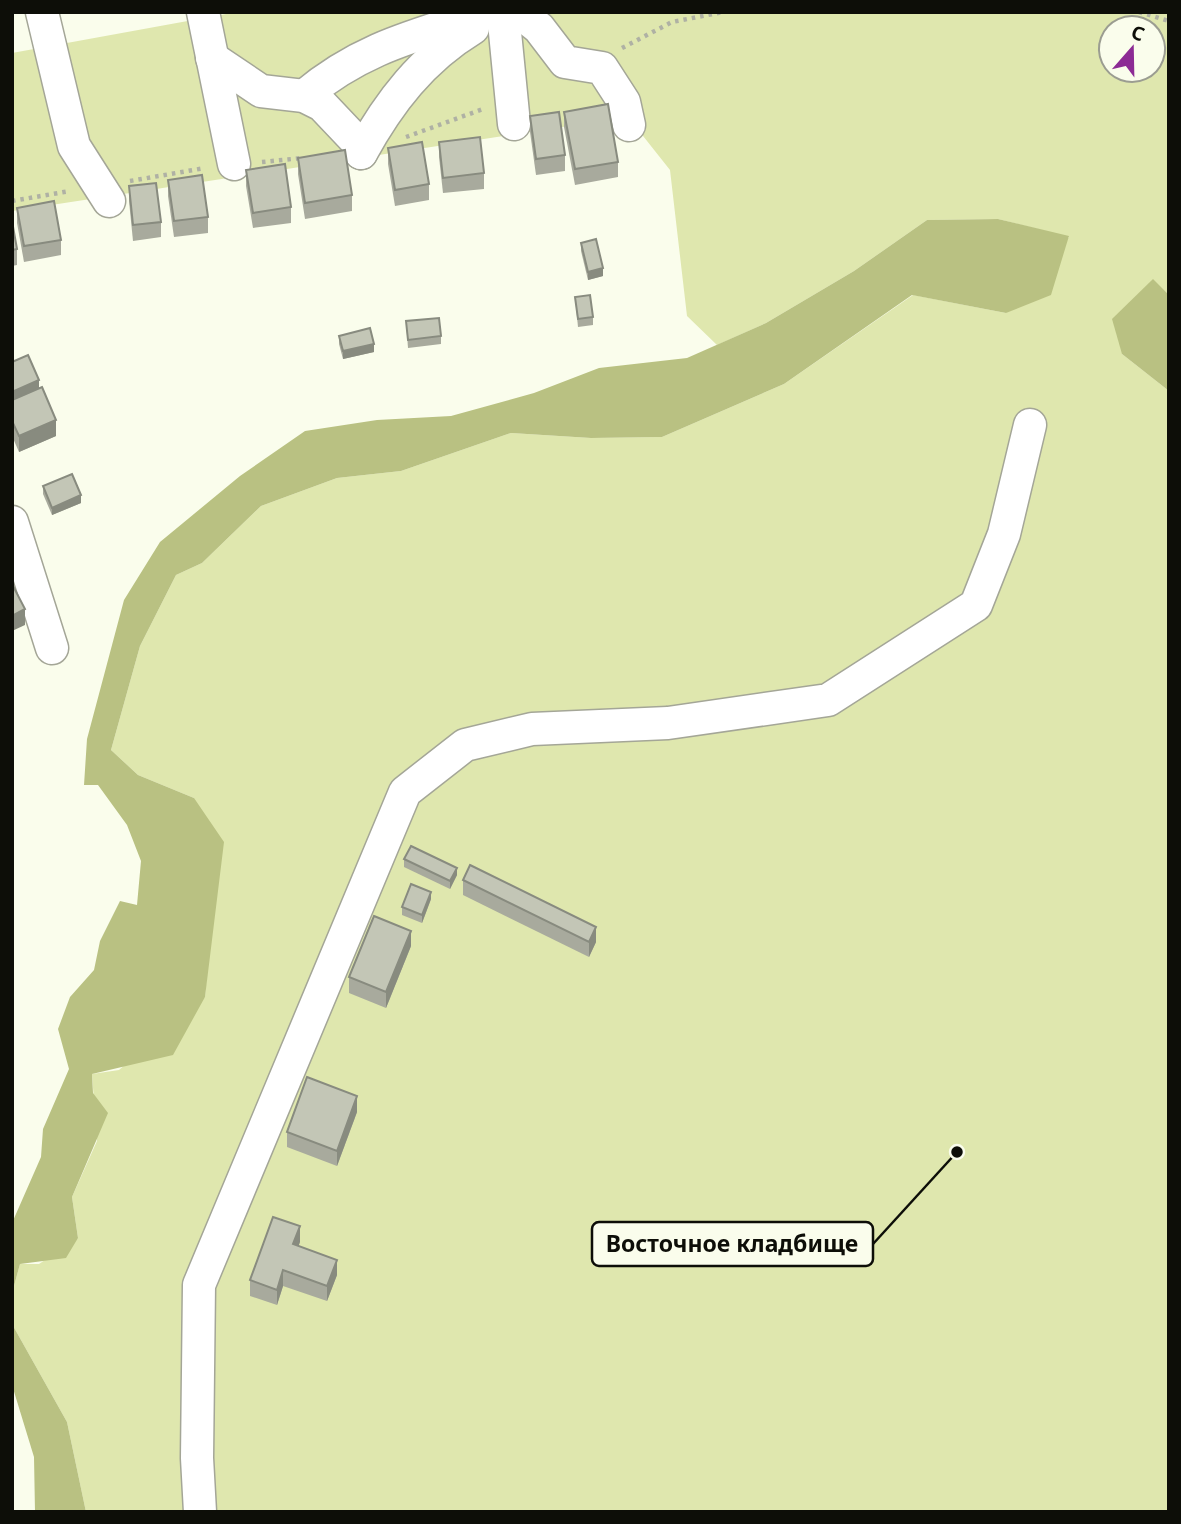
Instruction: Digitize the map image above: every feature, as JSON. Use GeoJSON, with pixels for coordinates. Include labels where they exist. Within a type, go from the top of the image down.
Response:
{"type":"FeatureCollection","features":[{"type":"Feature","properties":{"kind":"street"},"geometry":{"type":"LineString","coordinates":[[42,12],[74,146],[108,201]]}},
{"type":"Feature","properties":{"kind":"street"},"geometry":{"type":"LineString","coordinates":[[203,12],[234,164]]}},
{"type":"Feature","properties":{"kind":"street"},"geometry":{"type":"LineString","coordinates":[[304,96],[329,75],[382,46],[488,12]]}},
{"type":"Feature","properties":{"kind":"street"},"geometry":{"type":"LineString","coordinates":[[212,58],[261,91],[304,96],[322,104],[337,117],[359,144],[361,153],[387,107],[417,73],[440,50],[497,12]]}},
{"type":"Feature","properties":{"kind":"street"},"geometry":{"type":"LineString","coordinates":[[503,12],[514,124]]}},
{"type":"Feature","properties":{"kind":"street"},"geometry":{"type":"LineString","coordinates":[[519,12],[540,28],[565,62],[602,68],[624,102],[629,125]]}},
{"type":"Feature","properties":{"kind":"street"},"geometry":{"type":"LineString","coordinates":[[200,1512],[197,1458],[199,1285],[405,792],[465,745],[532,729],[668,723],[828,700],[976,605],[1004,534],[1030,425]]}},
{"type":"Feature","properties":{"kind":"street"},"geometry":{"type":"LineString","coordinates":[[12,522],[52,648]]}},
{"type":"Feature","properties":{"kind":"path"},"geometry":{"type":"LineString","coordinates":[[697,17],[703,12]]}},
{"type":"Feature","properties":{"kind":"path"},"geometry":{"type":"LineString","coordinates":[[1139,12],[1169,21]]}},
{"type":"Feature","properties":{"kind":"shaded area"},"geometry":{"type":"Polygon","coordinates":[[[237,12],[1169,12],[1169,295],[1153,280],[1122,354],[1169,391],[1169,1512],[86,1512],[67,1422],[12,1324],[14,1286],[20,1264],[39,1264],[78,1238],[72,1197],[97,1141],[92,1074],[119,1070],[205,997],[210,936],[194,798],[138,775],[111,750],[140,646],[176,575],[202,563],[261,506],[337,478],[401,471],[511,433],[591,438],[662,437],[784,384],[913,295],[1006,313],[1069,237],[998,219],[927,220],[854,271],[766,323],[717,345],[687,316],[670,170],[628,117],[12,211],[12,53],[237,12]]]}},
{"type":"Feature","properties":{"kind":"shaded area"},"geometry":{"type":"Polygon","coordinates":[[[998,219],[1069,236],[1051,295],[1006,313],[912,295],[784,384],[662,437],[591,438],[511,433],[401,471],[337,478],[261,506],[202,563],[176,575],[140,646],[111,750],[138,775],[194,798],[224,842],[205,997],[173,1055],[92,1074],[93,1093],[108,1113],[72,1197],[78,1238],[66,1258],[20,1264],[14,1286],[12,1323],[12,1223],[41,1157],[43,1129],[69,1069],[58,1029],[70,997],[94,970],[100,941],[120,901],[137,905],[141,861],[127,825],[98,785],[84,785],[87,739],[124,600],[160,542],[240,476],[305,431],[377,420],[451,416],[534,393],[599,368],[687,358],[766,323],[854,271],[927,220],[998,219]]]}},
{"type":"Feature","properties":{"kind":"shaded area"},"geometry":{"type":"Polygon","coordinates":[[[1153,279],[1169,295],[1169,391],[1122,354],[1112,319],[1153,279]]]}},
{"type":"Feature","properties":{"kind":"shaded area"},"geometry":{"type":"Polygon","coordinates":[[[12,1324],[67,1422],[86,1512],[35,1512],[34,1457],[12,1385],[12,1324]]]}},
{"type":"Feature","properties":{"kind":"building"},"geometry":{"type":"Polygon","coordinates":[[[608,104],[618,162],[575,169],[564,112],[608,104]]]}},
{"type":"Feature","properties":{"kind":"building"},"geometry":{"type":"Polygon","coordinates":[[[559,112],[565,155],[536,159],[530,116],[559,112]]]}},
{"type":"Feature","properties":{"kind":"building"},"geometry":{"type":"Polygon","coordinates":[[[480,137],[484,173],[443,178],[439,142],[480,137]]]}},
{"type":"Feature","properties":{"kind":"building"},"geometry":{"type":"Polygon","coordinates":[[[422,142],[429,184],[395,190],[388,148],[422,142]]]}},
{"type":"Feature","properties":{"kind":"building"},"geometry":{"type":"Polygon","coordinates":[[[345,150],[352,195],[305,203],[298,158],[345,150]]]}},
{"type":"Feature","properties":{"kind":"building"},"geometry":{"type":"Polygon","coordinates":[[[285,164],[291,207],[253,213],[246,170],[285,164]]]}},
{"type":"Feature","properties":{"kind":"building"},"geometry":{"type":"Polygon","coordinates":[[[202,175],[208,217],[174,221],[168,180],[202,175]]]}},
{"type":"Feature","properties":{"kind":"building"},"geometry":{"type":"Polygon","coordinates":[[[156,183],[161,222],[133,225],[129,186],[156,183]]]}},
{"type":"Feature","properties":{"kind":"building"},"geometry":{"type":"Polygon","coordinates":[[[54,201],[61,240],[24,246],[17,208],[54,201]]]}},
{"type":"Feature","properties":{"kind":"building"},"geometry":{"type":"Polygon","coordinates":[[[12,221],[17,249],[12,250],[12,221]]]}},
{"type":"Feature","properties":{"kind":"building"},"geometry":{"type":"Polygon","coordinates":[[[596,239],[603,268],[588,272],[581,243],[596,239]]]}},
{"type":"Feature","properties":{"kind":"building"},"geometry":{"type":"Polygon","coordinates":[[[590,295],[593,317],[578,319],[575,297],[590,295]]]}},
{"type":"Feature","properties":{"kind":"building"},"geometry":{"type":"Polygon","coordinates":[[[439,318],[441,336],[408,340],[406,321],[439,318]]]}},
{"type":"Feature","properties":{"kind":"building"},"geometry":{"type":"Polygon","coordinates":[[[370,328],[374,344],[343,351],[339,336],[370,328]]]}},
{"type":"Feature","properties":{"kind":"building"},"geometry":{"type":"Polygon","coordinates":[[[28,355],[39,380],[12,392],[12,362],[28,355]]]}},
{"type":"Feature","properties":{"kind":"building"},"geometry":{"type":"Polygon","coordinates":[[[42,387],[56,420],[19,436],[12,421],[12,400],[42,387]]]}},
{"type":"Feature","properties":{"kind":"building"},"geometry":{"type":"Polygon","coordinates":[[[72,474],[81,495],[52,508],[43,486],[72,474]]]}},
{"type":"Feature","properties":{"kind":"building"},"geometry":{"type":"Polygon","coordinates":[[[12,584],[25,609],[12,616],[12,584]]]}},
{"type":"Feature","properties":{"kind":"building"},"geometry":{"type":"Polygon","coordinates":[[[411,846],[457,868],[450,881],[404,859],[411,846]]]}},
{"type":"Feature","properties":{"kind":"building"},"geometry":{"type":"Polygon","coordinates":[[[470,865],[596,927],[589,942],[463,880],[470,865]]]}},
{"type":"Feature","properties":{"kind":"building"},"geometry":{"type":"Polygon","coordinates":[[[411,884],[431,892],[422,915],[402,907],[411,884]]]}},
{"type":"Feature","properties":{"kind":"building"},"geometry":{"type":"Polygon","coordinates":[[[374,916],[411,931],[386,992],[349,977],[374,916]]]}},
{"type":"Feature","properties":{"kind":"building"},"geometry":{"type":"Polygon","coordinates":[[[307,1077],[357,1096],[337,1151],[287,1132],[307,1077]]]}},
{"type":"Feature","properties":{"kind":"building"},"geometry":{"type":"Polygon","coordinates":[[[273,1217],[300,1226],[293,1244],[337,1260],[327,1286],[283,1270],[277,1290],[250,1280],[273,1217]]]}},
{"type":"Feature","properties":{"kind":"place","name":"Восточное кладбище"},"geometry":{"type":"Point","coordinates":[957,1152]}}]}
